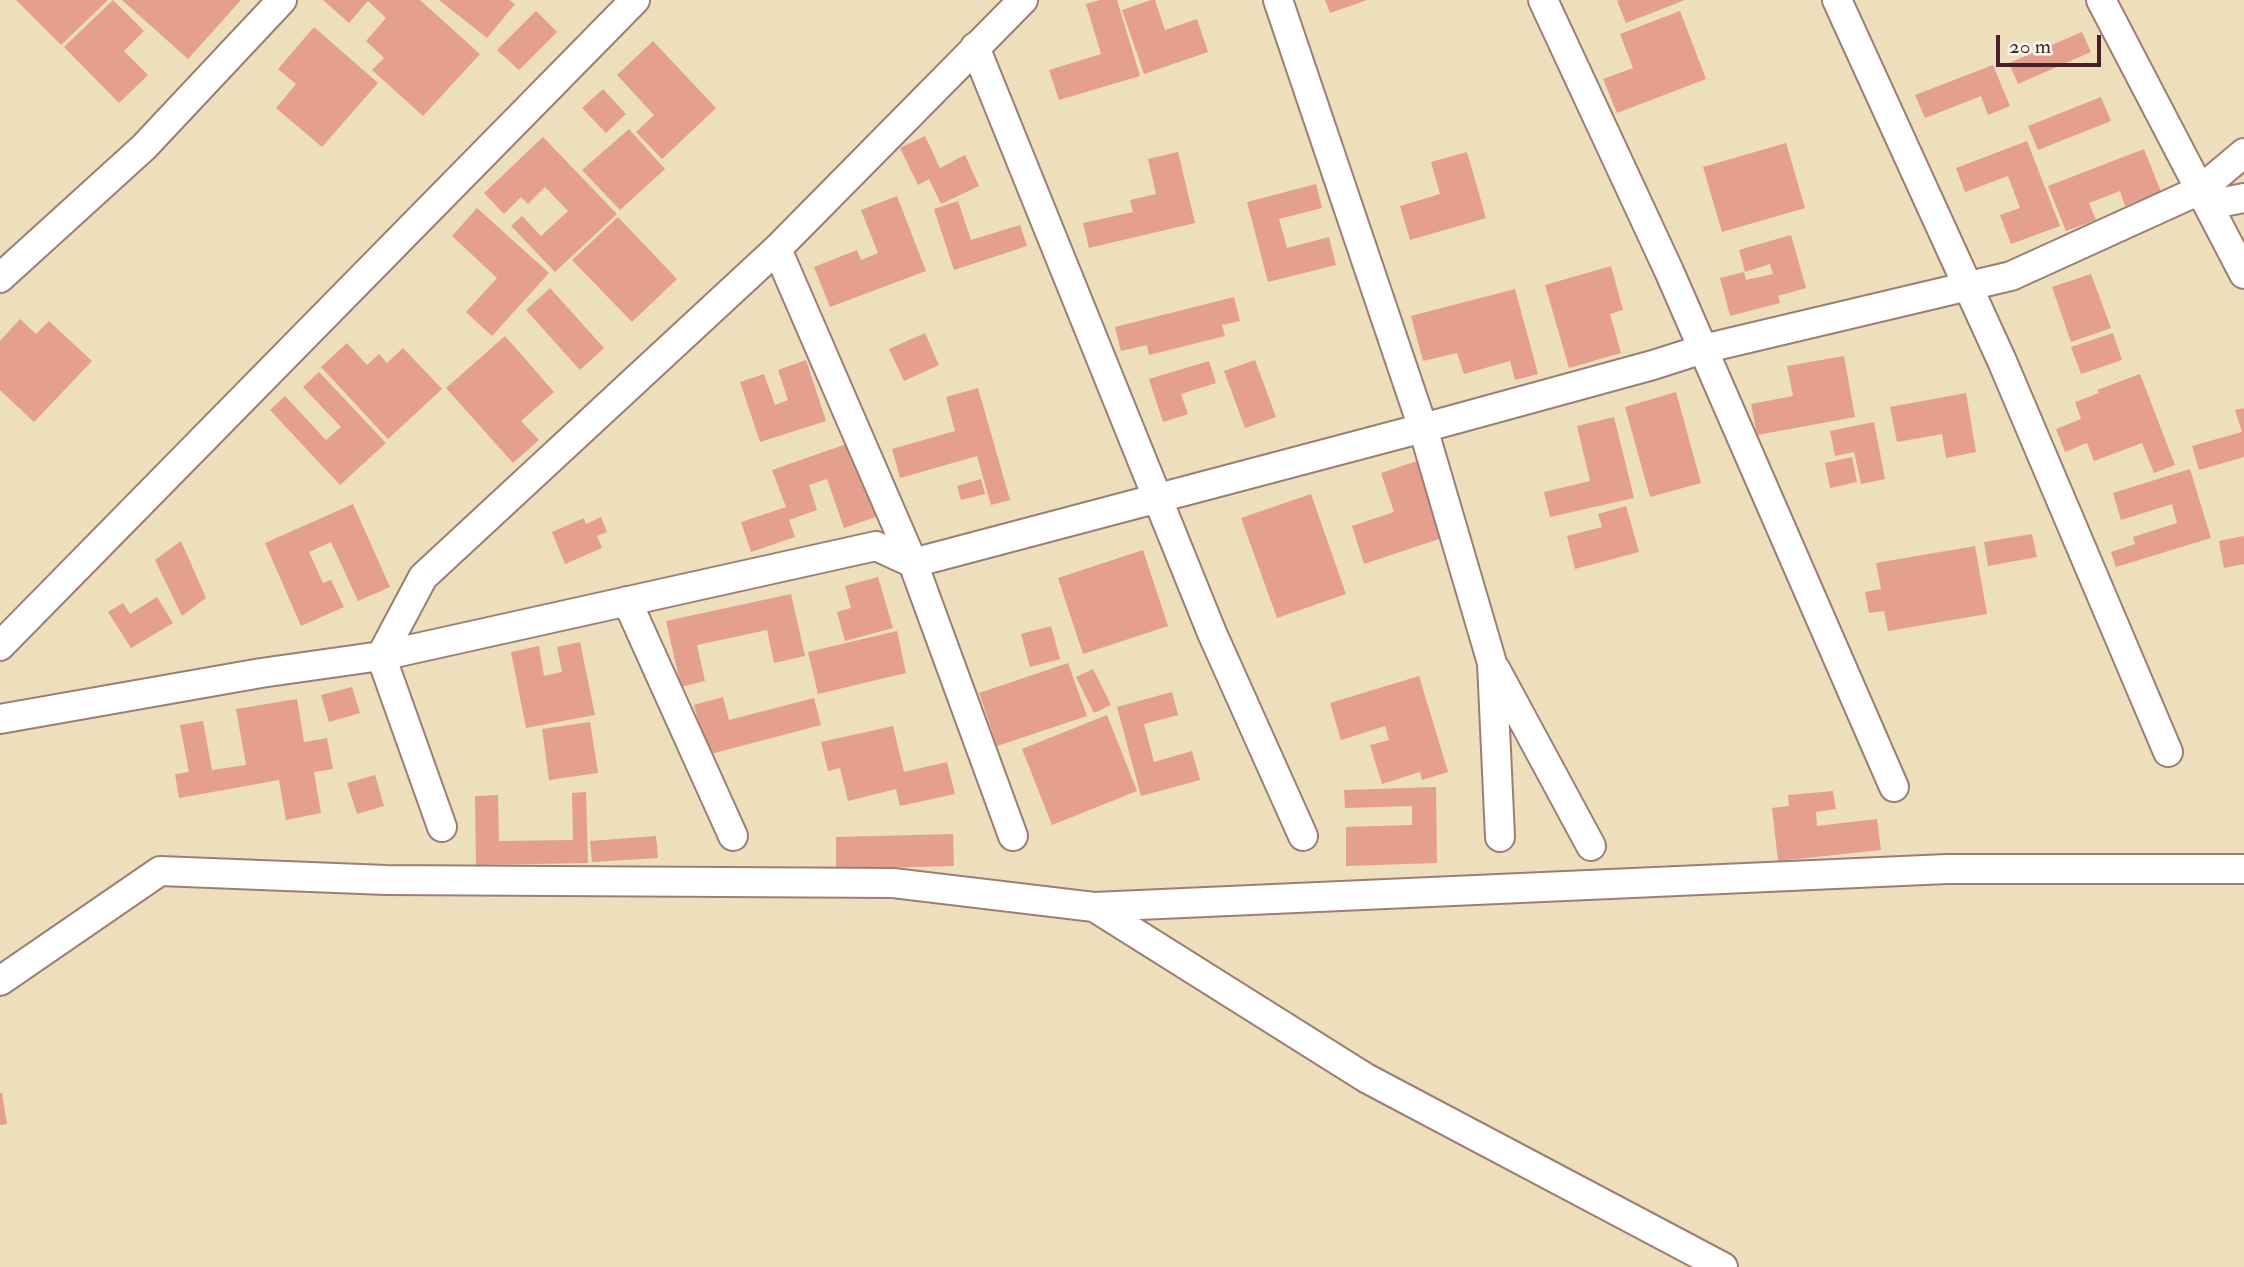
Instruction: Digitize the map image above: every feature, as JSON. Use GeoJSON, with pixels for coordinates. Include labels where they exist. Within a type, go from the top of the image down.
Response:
{"type":"FeatureCollection","features":[{"type":"Feature","properties":{"kind":"street"},"geometry":{"type":"LineString","coordinates":[[0,278],[144,147],[282,0]]}},
{"type":"Feature","properties":{"kind":"street"},"geometry":{"type":"LineString","coordinates":[[0,646],[635,0]]}},
{"type":"Feature","properties":{"kind":"street"},"geometry":{"type":"LineString","coordinates":[[442,827],[380,656],[423,577],[777,249],[1023,0]]}},
{"type":"Feature","properties":{"kind":"street"},"geometry":{"type":"LineString","coordinates":[[1278,0],[1423,428],[1492,663],[1591,846]]}},
{"type":"Feature","properties":{"kind":"street"},"geometry":{"type":"LineString","coordinates":[[1543,0],[1703,349],[1894,787]]}},
{"type":"Feature","properties":{"kind":"street"},"geometry":{"type":"LineString","coordinates":[[1837,0],[2002,361],[2168,752]]}},
{"type":"Feature","properties":{"kind":"street"},"geometry":{"type":"LineString","coordinates":[[2101,0],[2244,274]]}},
{"type":"Feature","properties":{"kind":"street"},"geometry":{"type":"LineString","coordinates":[[975,47],[1212,633],[1303,836]]}},
{"type":"Feature","properties":{"kind":"street"},"geometry":{"type":"LineString","coordinates":[[2204,198],[2244,153]]}},
{"type":"Feature","properties":{"kind":"street"},"geometry":{"type":"LineString","coordinates":[[0,719],[261,673],[380,656],[876,546],[913,563],[1423,428],[1703,349],[2011,276],[2204,198],[2244,198]]}},
{"type":"Feature","properties":{"kind":"street"},"geometry":{"type":"LineString","coordinates":[[777,249],[913,563],[1013,836]]}},
{"type":"Feature","properties":{"kind":"street"},"geometry":{"type":"LineString","coordinates":[[627,601],[733,836]]}},
{"type":"Feature","properties":{"kind":"street"},"geometry":{"type":"LineString","coordinates":[[1492,663],[1500,837]]}},
{"type":"Feature","properties":{"kind":"street"},"geometry":{"type":"LineString","coordinates":[[0,981],[160,871],[386,880],[893,883],[1094,907],[1947,869],[2244,869]]}},
{"type":"Feature","properties":{"kind":"street"},"geometry":{"type":"LineString","coordinates":[[1094,907],[1366,1078],[1723,1267]]}},
{"type":"Feature","properties":{"kind":"building"},"geometry":{"type":"Polygon","coordinates":[[[16,0],[108,0],[61,45],[16,0]]]}},
{"type":"Feature","properties":{"kind":"building"},"geometry":{"type":"Polygon","coordinates":[[[113,0],[144,31],[124,51],[148,75],[119,103],[64,47],[113,0]]]}},
{"type":"Feature","properties":{"kind":"building"},"geometry":{"type":"Polygon","coordinates":[[[122,0],[241,0],[188,59],[122,0]]]}},
{"type":"Feature","properties":{"kind":"building"},"geometry":{"type":"Polygon","coordinates":[[[323,0],[420,0],[480,54],[423,116],[372,70],[384,58],[366,41],[386,18],[368,1],[349,23],[323,0]]]}},
{"type":"Feature","properties":{"kind":"building"},"geometry":{"type":"Polygon","coordinates":[[[439,0],[509,0],[515,4],[487,38],[439,0]]]}},
{"type":"Feature","properties":{"kind":"building"},"geometry":{"type":"Polygon","coordinates":[[[1100,0],[1117,0],[1140,76],[1059,100],[1049,70],[1101,54],[1086,4],[1100,0]]]}},
{"type":"Feature","properties":{"kind":"building"},"geometry":{"type":"Polygon","coordinates":[[[1155,0],[1165,30],[1197,19],[1208,52],[1144,74],[1122,10],[1155,0]]]}},
{"type":"Feature","properties":{"kind":"building"},"geometry":{"type":"Polygon","coordinates":[[[1325,0],[1367,0],[1330,13],[1325,0]]]}},
{"type":"Feature","properties":{"kind":"building"},"geometry":{"type":"Polygon","coordinates":[[[1685,0],[1626,23],[1617,1],[1685,0]]]}},
{"type":"Feature","properties":{"kind":"building"},"geometry":{"type":"Polygon","coordinates":[[[536,11],[557,32],[519,70],[497,50],[536,11]]]}},
{"type":"Feature","properties":{"kind":"building"},"geometry":{"type":"Polygon","coordinates":[[[1680,11],[1706,79],[1617,113],[1603,79],[1633,68],[1620,34],[1680,11]]]}},
{"type":"Feature","properties":{"kind":"building"},"geometry":{"type":"Polygon","coordinates":[[[314,27],[378,83],[322,147],[276,108],[296,84],[278,69],[314,27]]]}},
{"type":"Feature","properties":{"kind":"building"},"geometry":{"type":"Polygon","coordinates":[[[2082,32],[2091,52],[2018,84],[2009,63],[2082,32]]]}},
{"type":"Feature","properties":{"kind":"building"},"geometry":{"type":"Polygon","coordinates":[[[653,41],[716,108],[662,159],[636,132],[654,115],[617,75],[653,41]]]}},
{"type":"Feature","properties":{"kind":"building"},"geometry":{"type":"Polygon","coordinates":[[[1993,65],[2010,106],[1988,115],[1981,96],[1925,118],[1915,95],[1993,65]]]}},
{"type":"Feature","properties":{"kind":"building"},"geometry":{"type":"Polygon","coordinates":[[[603,89],[626,114],[606,133],[582,108],[603,89]]]}},
{"type":"Feature","properties":{"kind":"building"},"geometry":{"type":"Polygon","coordinates":[[[2101,97],[2111,121],[2038,150],[2028,126],[2101,97]]]}},
{"type":"Feature","properties":{"kind":"building"},"geometry":{"type":"Polygon","coordinates":[[[629,129],[665,169],[620,210],[582,170],[629,129]]]}},
{"type":"Feature","properties":{"kind":"building"},"geometry":{"type":"Polygon","coordinates":[[[925,136],[940,168],[965,155],[979,186],[941,204],[929,179],[918,185],[900,148],[925,136]]]}},
{"type":"Feature","properties":{"kind":"building"},"geometry":{"type":"Polygon","coordinates":[[[543,137],[617,214],[555,272],[511,226],[522,216],[541,236],[568,211],[545,187],[528,204],[521,197],[504,214],[484,193],[543,137]]]}},
{"type":"Feature","properties":{"kind":"building"},"geometry":{"type":"Polygon","coordinates":[[[2027,141],[2060,226],[2011,244],[2000,215],[2020,208],[2008,176],[1965,192],[1956,168],[2027,141]]]}},
{"type":"Feature","properties":{"kind":"building"},"geometry":{"type":"Polygon","coordinates":[[[1786,143],[1805,208],[1722,232],[1703,167],[1786,143]]]}},
{"type":"Feature","properties":{"kind":"building"},"geometry":{"type":"Polygon","coordinates":[[[2144,149],[2161,192],[2125,206],[2120,191],[2089,203],[2096,220],[2066,231],[2048,186],[2144,149]]]}},
{"type":"Feature","properties":{"kind":"building"},"geometry":{"type":"Polygon","coordinates":[[[1178,152],[1195,223],[1089,248],[1083,223],[1133,212],[1130,200],[1156,194],[1148,159],[1178,152]]]}},
{"type":"Feature","properties":{"kind":"building"},"geometry":{"type":"Polygon","coordinates":[[[1467,152],[1486,218],[1410,240],[1400,206],[1440,194],[1431,162],[1467,152]]]}},
{"type":"Feature","properties":{"kind":"building"},"geometry":{"type":"Polygon","coordinates":[[[1316,184],[1322,208],[1279,219],[1287,248],[1329,237],[1336,265],[1268,282],[1247,202],[1316,184]]]}},
{"type":"Feature","properties":{"kind":"building"},"geometry":{"type":"Polygon","coordinates":[[[897,196],[926,271],[830,307],[814,267],[857,250],[861,260],[878,253],[861,210],[897,196]]]}},
{"type":"Feature","properties":{"kind":"building"},"geometry":{"type":"Polygon","coordinates":[[[958,201],[971,240],[1020,225],[1027,246],[954,270],[934,209],[958,201]]]}},
{"type":"Feature","properties":{"kind":"building"},"geometry":{"type":"Polygon","coordinates":[[[477,208],[549,273],[492,336],[466,312],[497,278],[452,236],[477,208]]]}},
{"type":"Feature","properties":{"kind":"building"},"geometry":{"type":"Polygon","coordinates":[[[618,217],[677,279],[632,322],[572,260],[618,217]]]}},
{"type":"Feature","properties":{"kind":"building"},"geometry":{"type":"Polygon","coordinates":[[[1791,235],[1806,288],[1778,296],[1780,303],[1730,316],[1720,278],[1744,272],[1746,280],[1773,274],[1770,264],[1745,272],[1739,250],[1791,235]]]}},
{"type":"Feature","properties":{"kind":"building"},"geometry":{"type":"Polygon","coordinates":[[[1611,266],[1623,310],[1610,314],[1621,353],[1569,368],[1545,285],[1611,266]]]}},
{"type":"Feature","properties":{"kind":"building"},"geometry":{"type":"Polygon","coordinates":[[[2091,274],[2111,328],[2071,342],[2052,287],[2091,274]]]}},
{"type":"Feature","properties":{"kind":"building"},"geometry":{"type":"Polygon","coordinates":[[[550,288],[604,348],[580,370],[526,310],[550,288]]]}},
{"type":"Feature","properties":{"kind":"building"},"geometry":{"type":"Polygon","coordinates":[[[1515,289],[1538,374],[1515,380],[1510,361],[1464,374],[1457,353],[1423,361],[1411,316],[1515,289]]]}},
{"type":"Feature","properties":{"kind":"building"},"geometry":{"type":"Polygon","coordinates":[[[1234,297],[1240,321],[1222,325],[1225,336],[1149,355],[1147,345],[1121,351],[1115,327],[1234,297]]]}},
{"type":"Feature","properties":{"kind":"building"},"geometry":{"type":"Polygon","coordinates":[[[20,319],[36,334],[49,321],[92,361],[34,422],[0,390],[0,341],[20,319]]]}},
{"type":"Feature","properties":{"kind":"building"},"geometry":{"type":"Polygon","coordinates":[[[925,333],[939,365],[904,381],[889,349],[925,333]]]}},
{"type":"Feature","properties":{"kind":"building"},"geometry":{"type":"Polygon","coordinates":[[[2113,333],[2122,360],[2081,374],[2071,347],[2113,333]]]}},
{"type":"Feature","properties":{"kind":"building"},"geometry":{"type":"Polygon","coordinates":[[[505,336],[554,392],[521,421],[539,440],[513,463],[446,388],[505,336]]]}},
{"type":"Feature","properties":{"kind":"building"},"geometry":{"type":"Polygon","coordinates":[[[347,343],[367,365],[379,354],[387,363],[403,348],[442,389],[388,439],[321,367],[347,343]]]}},
{"type":"Feature","properties":{"kind":"building"},"geometry":{"type":"Polygon","coordinates":[[[1844,356],[1855,417],[1757,435],[1751,404],[1793,396],[1787,366],[1844,356]]]}},
{"type":"Feature","properties":{"kind":"building"},"geometry":{"type":"Polygon","coordinates":[[[806,360],[826,421],[760,442],[740,382],[764,374],[775,405],[788,400],[778,370],[806,360]]]}},
{"type":"Feature","properties":{"kind":"building"},"geometry":{"type":"Polygon","coordinates":[[[1255,360],[1276,417],[1245,428],[1224,371],[1255,360]]]}},
{"type":"Feature","properties":{"kind":"building"},"geometry":{"type":"Polygon","coordinates":[[[1209,361],[1216,383],[1181,394],[1188,414],[1163,422],[1149,379],[1209,361]]]}},
{"type":"Feature","properties":{"kind":"building"},"geometry":{"type":"Polygon","coordinates":[[[319,372],[386,443],[340,485],[270,410],[285,396],[326,440],[341,427],[303,387],[319,372]]]}},
{"type":"Feature","properties":{"kind":"building"},"geometry":{"type":"Polygon","coordinates":[[[2140,374],[2175,465],[2154,473],[2142,443],[2094,461],[2087,443],[2065,452],[2056,429],[2081,419],[2075,402],[2099,393],[2097,390],[2140,374]]]}},
{"type":"Feature","properties":{"kind":"building"},"geometry":{"type":"Polygon","coordinates":[[[978,388],[1010,500],[991,505],[977,456],[900,478],[892,449],[955,431],[946,397],[978,388]]]}},
{"type":"Feature","properties":{"kind":"building"},"geometry":{"type":"Polygon","coordinates":[[[1676,392],[1701,483],[1650,497],[1625,407],[1676,392]]]}},
{"type":"Feature","properties":{"kind":"building"},"geometry":{"type":"Polygon","coordinates":[[[1966,393],[1976,452],[1946,458],[1942,434],[1897,442],[1890,407],[1966,393]]]}},
{"type":"Feature","properties":{"kind":"building"},"geometry":{"type":"Polygon","coordinates":[[[2244,408],[2244,457],[2199,470],[2192,446],[2242,432],[2235,410],[2244,408]]]}},
{"type":"Feature","properties":{"kind":"building"},"geometry":{"type":"Polygon","coordinates":[[[1614,417],[1634,498],[1550,517],[1544,492],[1590,481],[1577,426],[1614,417]]]}},
{"type":"Feature","properties":{"kind":"building"},"geometry":{"type":"Polygon","coordinates":[[[1874,422],[1885,479],[1861,484],[1854,452],[1835,456],[1830,431],[1874,422]]]}},
{"type":"Feature","properties":{"kind":"building"},"geometry":{"type":"Polygon","coordinates":[[[855,441],[881,515],[844,528],[827,479],[809,485],[817,510],[789,520],[795,537],[751,552],[741,522],[786,507],[772,470],[855,441]]]}},
{"type":"Feature","properties":{"kind":"building"},"geometry":{"type":"Polygon","coordinates":[[[1852,457],[1857,482],[1830,488],[1825,463],[1852,457]]]}},
{"type":"Feature","properties":{"kind":"building"},"geometry":{"type":"Polygon","coordinates":[[[1420,460],[1445,537],[1364,564],[1352,526],[1394,512],[1381,473],[1420,460]]]}},
{"type":"Feature","properties":{"kind":"building"},"geometry":{"type":"Polygon","coordinates":[[[2190,469],[2211,538],[2116,567],[2111,552],[2135,544],[2133,537],[2177,523],[2172,504],[2121,520],[2113,493],[2190,469]]]}},
{"type":"Feature","properties":{"kind":"building"},"geometry":{"type":"Polygon","coordinates":[[[981,479],[985,494],[961,500],[957,486],[981,479]]]}},
{"type":"Feature","properties":{"kind":"building"},"geometry":{"type":"Polygon","coordinates":[[[1311,494],[1346,594],[1277,618],[1241,518],[1311,494]]]}},
{"type":"Feature","properties":{"kind":"building"},"geometry":{"type":"Polygon","coordinates":[[[353,504],[390,587],[358,601],[331,542],[309,552],[323,583],[331,580],[344,607],[301,626],[265,543],[353,504]]]}},
{"type":"Feature","properties":{"kind":"building"},"geometry":{"type":"Polygon","coordinates":[[[1626,506],[1639,552],[1575,569],[1567,536],[1602,527],[1598,514],[1626,506]]]}},
{"type":"Feature","properties":{"kind":"building"},"geometry":{"type":"Polygon","coordinates":[[[601,517],[607,532],[597,536],[602,548],[565,564],[552,532],[584,518],[586,524],[601,517]]]}},
{"type":"Feature","properties":{"kind":"building"},"geometry":{"type":"Polygon","coordinates":[[[2032,534],[2037,557],[1988,566],[1984,542],[2032,534]]]}},
{"type":"Feature","properties":{"kind":"building"},"geometry":{"type":"Polygon","coordinates":[[[2244,536],[2244,564],[2224,568],[2219,541],[2244,536]]]}},
{"type":"Feature","properties":{"kind":"building"},"geometry":{"type":"Polygon","coordinates":[[[181,541],[206,598],[182,616],[155,560],[181,541]]]}},
{"type":"Feature","properties":{"kind":"building"},"geometry":{"type":"Polygon","coordinates":[[[1975,546],[1987,614],[1888,631],[1884,611],[1869,613],[1865,592],[1881,589],[1876,563],[1975,546]]]}},
{"type":"Feature","properties":{"kind":"building"},"geometry":{"type":"Polygon","coordinates":[[[1143,550],[1168,626],[1083,654],[1058,578],[1143,550]]]}},
{"type":"Feature","properties":{"kind":"building"},"geometry":{"type":"Polygon","coordinates":[[[878,577],[893,628],[845,641],[837,612],[851,608],[845,586],[878,577]]]}},
{"type":"Feature","properties":{"kind":"building"},"geometry":{"type":"Polygon","coordinates":[[[791,594],[805,656],[774,663],[767,630],[697,645],[705,681],[681,687],[666,621],[791,594]]]}},
{"type":"Feature","properties":{"kind":"building"},"geometry":{"type":"Polygon","coordinates":[[[157,597],[173,623],[131,648],[108,612],[123,603],[130,614],[157,597]]]}},
{"type":"Feature","properties":{"kind":"building"},"geometry":{"type":"Polygon","coordinates":[[[1051,626],[1060,659],[1030,667],[1021,634],[1051,626]]]}},
{"type":"Feature","properties":{"kind":"building"},"geometry":{"type":"Polygon","coordinates":[[[897,631],[906,673],[818,694],[808,652],[897,631]]]}},
{"type":"Feature","properties":{"kind":"building"},"geometry":{"type":"Polygon","coordinates":[[[580,642],[595,715],[526,728],[511,652],[539,646],[544,676],[562,672],[557,647],[580,642]]]}},
{"type":"Feature","properties":{"kind":"building"},"geometry":{"type":"Polygon","coordinates":[[[1068,663],[1087,716],[997,746],[979,693],[1068,663]]]}},
{"type":"Feature","properties":{"kind":"building"},"geometry":{"type":"Polygon","coordinates":[[[1093,669],[1111,705],[1094,713],[1076,677],[1093,669]]]}},
{"type":"Feature","properties":{"kind":"building"},"geometry":{"type":"Polygon","coordinates":[[[1419,676],[1448,772],[1422,780],[1420,772],[1382,784],[1370,745],[1389,740],[1385,726],[1341,740],[1330,703],[1419,676]]]}},
{"type":"Feature","properties":{"kind":"building"},"geometry":{"type":"Polygon","coordinates":[[[352,687],[360,713],[329,722],[321,695],[352,687]]]}},
{"type":"Feature","properties":{"kind":"building"},"geometry":{"type":"Polygon","coordinates":[[[1172,692],[1178,715],[1144,724],[1154,762],[1192,751],[1200,780],[1141,796],[1117,707],[1172,692]]]}},
{"type":"Feature","properties":{"kind":"building"},"geometry":{"type":"Polygon","coordinates":[[[723,697],[729,720],[814,698],[821,725],[707,755],[694,705],[723,697]]]}},
{"type":"Feature","properties":{"kind":"building"},"geometry":{"type":"Polygon","coordinates":[[[297,699],[304,742],[327,738],[333,769],[314,772],[321,813],[286,820],[279,780],[179,798],[175,774],[189,772],[180,725],[203,721],[212,770],[246,765],[236,709],[297,699]]]}},
{"type":"Feature","properties":{"kind":"building"},"geometry":{"type":"Polygon","coordinates":[[[1107,715],[1137,791],[1052,825],[1022,749],[1107,715]]]}},
{"type":"Feature","properties":{"kind":"building"},"geometry":{"type":"Polygon","coordinates":[[[590,722],[598,773],[549,780],[542,729],[590,722]]]}},
{"type":"Feature","properties":{"kind":"building"},"geometry":{"type":"Polygon","coordinates":[[[893,726],[904,772],[947,762],[955,794],[900,806],[896,789],[848,801],[840,768],[828,771],[821,742],[893,726]]]}},
{"type":"Feature","properties":{"kind":"building"},"geometry":{"type":"Polygon","coordinates":[[[375,775],[384,806],[357,814],[347,783],[375,775]]]}},
{"type":"Feature","properties":{"kind":"building"},"geometry":{"type":"Polygon","coordinates":[[[1436,787],[1437,863],[1346,866],[1346,827],[1412,825],[1412,806],[1345,808],[1344,790],[1436,787]]]}},
{"type":"Feature","properties":{"kind":"building"},"geometry":{"type":"Polygon","coordinates":[[[1833,791],[1836,809],[1816,812],[1817,826],[1877,819],[1881,850],[1778,861],[1772,808],[1789,806],[1788,795],[1833,791]]]}},
{"type":"Feature","properties":{"kind":"building"},"geometry":{"type":"Polygon","coordinates":[[[586,792],[588,863],[476,865],[475,796],[498,795],[499,841],[573,840],[572,793],[586,792]]]}},
{"type":"Feature","properties":{"kind":"building"},"geometry":{"type":"Polygon","coordinates":[[[953,834],[954,866],[836,869],[836,837],[953,834]]]}},
{"type":"Feature","properties":{"kind":"building"},"geometry":{"type":"Polygon","coordinates":[[[656,836],[658,858],[592,862],[590,841],[656,836]]]}},
{"type":"Feature","properties":{"kind":"building"},"geometry":{"type":"Polygon","coordinates":[[[0,1093],[7,1124],[0,1125],[0,1093]]]}}]}
